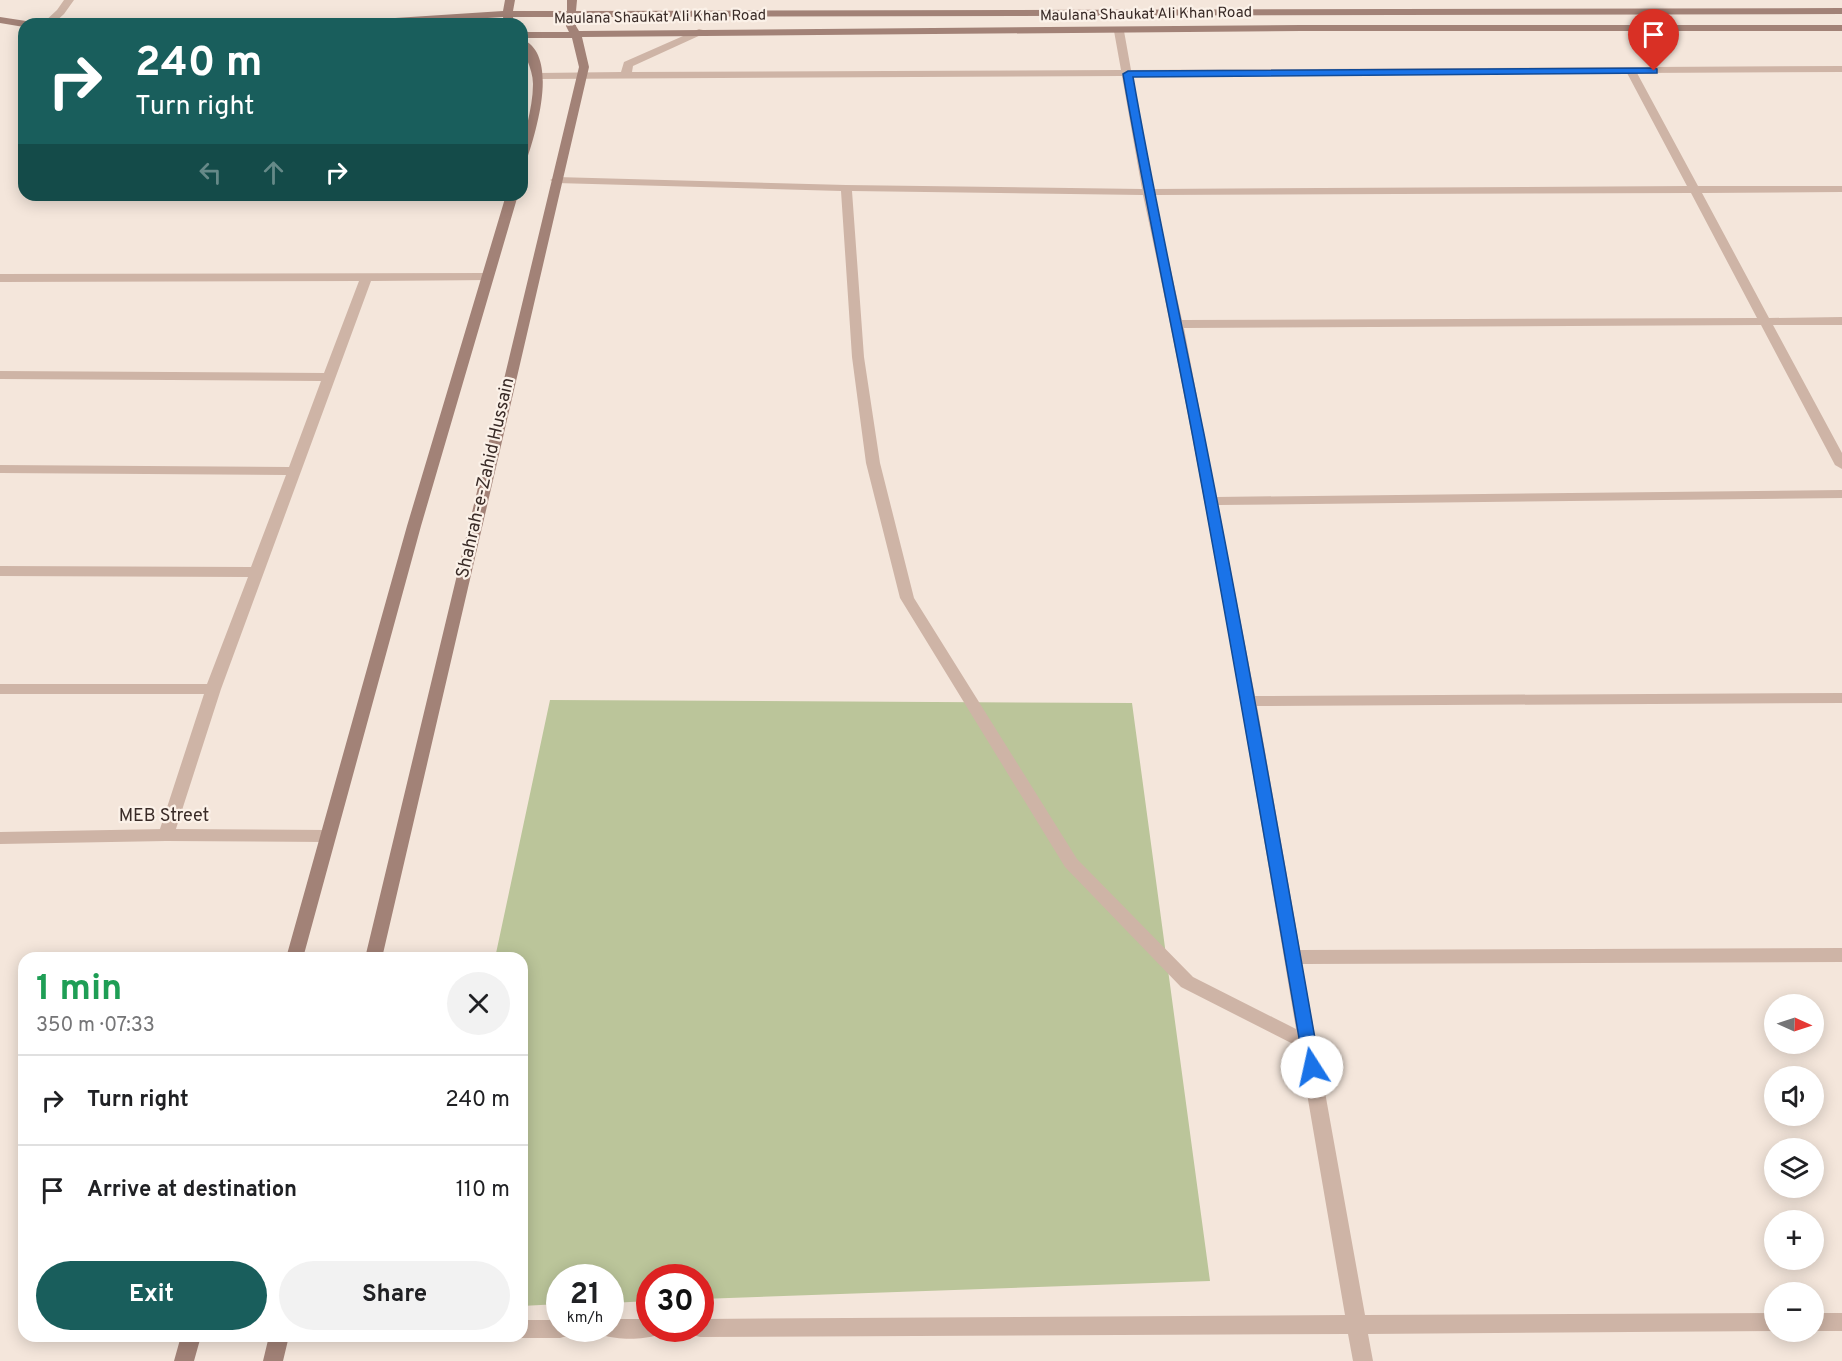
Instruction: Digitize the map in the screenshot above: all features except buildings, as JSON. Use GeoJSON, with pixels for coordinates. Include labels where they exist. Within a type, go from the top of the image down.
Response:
{"type":"FeatureCollection","features":[{"type":"Feature","properties":{"kind":"main road"},"geometry":{"type":"LineString","coordinates":[[509,18],[510,0]]}},
{"type":"Feature","properties":{"kind":"main road","name":"Shahrah-e-Zahid Hussain"},"geometry":{"type":"LineString","coordinates":[[374,952],[556,180],[583,75],[584,57],[573,33],[570,14],[572,0]]}},
{"type":"Feature","properties":{"kind":"main road"},"geometry":{"type":"LineString","coordinates":[[1078,0],[1081,31]]}},
{"type":"Feature","properties":{"kind":"main road"},"geometry":{"type":"LineString","coordinates":[[1116,0],[1119,31]]}},
{"type":"Feature","properties":{"kind":"main road","name":"Maulana Shaukat Ali Khan Road"},"geometry":{"type":"LineString","coordinates":[[521,18],[570,14],[1842,10]]}},
{"type":"Feature","properties":{"kind":"main road"},"geometry":{"type":"LineString","coordinates":[[0,20],[18,23]]}},
{"type":"Feature","properties":{"kind":"main road","name":"Maulana Shaukat Ali Khan Road"},"geometry":{"type":"LineString","coordinates":[[528,34],[1842,28]]}},
{"type":"Feature","properties":{"kind":"main road"},"geometry":{"type":"LineString","coordinates":[[528,50],[534,58],[538,76],[536,108],[528,137]]}},
{"type":"Feature","properties":{"kind":"main road"},"geometry":{"type":"LineString","coordinates":[[296,952],[414,526],[510,201]]}},
{"type":"Feature","properties":{"kind":"main road"},"geometry":{"type":"LineString","coordinates":[[184,1361],[189,1342]]}},
{"type":"Feature","properties":{"kind":"main road"},"geometry":{"type":"LineString","coordinates":[[273,1361],[278,1342]]}},
{"type":"Feature","properties":{"kind":"street"},"geometry":{"type":"LineString","coordinates":[[54,18],[69,0]]}},
{"type":"Feature","properties":{"kind":"street"},"geometry":{"type":"LineString","coordinates":[[1119,31],[1148,192],[1211,501],[1248,701],[1363,1361]]}},
{"type":"Feature","properties":{"kind":"street"},"geometry":{"type":"LineString","coordinates":[[626,75],[628,64],[699,32]]}},
{"type":"Feature","properties":{"kind":"street"},"geometry":{"type":"LineString","coordinates":[[538,76],[1842,69]]}},
{"type":"Feature","properties":{"kind":"street"},"geometry":{"type":"LineString","coordinates":[[1630,71],[1842,465]]}},
{"type":"Feature","properties":{"kind":"street"},"geometry":{"type":"LineString","coordinates":[[556,180],[846,188],[1148,192],[1842,189]]}},
{"type":"Feature","properties":{"kind":"street"},"geometry":{"type":"LineString","coordinates":[[846,188],[858,357],[871,451],[907,598],[1071,863],[1186,982],[1308,1043]]}},
{"type":"Feature","properties":{"kind":"street"},"geometry":{"type":"LineString","coordinates":[[166,835],[213,688],[366,277]]}},
{"type":"Feature","properties":{"kind":"street"},"geometry":{"type":"LineString","coordinates":[[0,278],[489,277]]}},
{"type":"Feature","properties":{"kind":"street"},"geometry":{"type":"LineString","coordinates":[[1176,324],[1842,321]]}},
{"type":"Feature","properties":{"kind":"street"},"geometry":{"type":"LineString","coordinates":[[0,375],[329,377]]}},
{"type":"Feature","properties":{"kind":"street"},"geometry":{"type":"LineString","coordinates":[[0,469],[294,471]]}},
{"type":"Feature","properties":{"kind":"street"},"geometry":{"type":"LineString","coordinates":[[1211,501],[1842,494]]}},
{"type":"Feature","properties":{"kind":"street"},"geometry":{"type":"LineString","coordinates":[[0,571],[256,572]]}},
{"type":"Feature","properties":{"kind":"street"},"geometry":{"type":"LineString","coordinates":[[0,689],[213,688]]}},
{"type":"Feature","properties":{"kind":"street"},"geometry":{"type":"LineString","coordinates":[[1248,701],[1842,698]]}},
{"type":"Feature","properties":{"kind":"street","name":"MEB Street"},"geometry":{"type":"LineString","coordinates":[[0,838],[166,835],[327,836]]}},
{"type":"Feature","properties":{"kind":"street"},"geometry":{"type":"LineString","coordinates":[[1293,957],[1842,955]]}},
{"type":"Feature","properties":{"kind":"street"},"geometry":{"type":"LineString","coordinates":[[714,1328],[1764,1322]]}},
{"type":"Feature","properties":{"kind":"street"},"geometry":{"type":"LineString","coordinates":[[1824,1322],[1842,1322]]}},
{"type":"Feature","properties":{"kind":"street"},"geometry":{"type":"LineString","coordinates":[[528,1329],[546,1329]]}},
{"type":"Feature","properties":{"kind":"green space"},"geometry":{"type":"Polygon","coordinates":[[[550,700],[1132,703],[1210,1281],[714,1299],[714,1264],[636,1264],[636,1302],[624,1302],[624,1264],[546,1264],[546,1305],[528,1306],[528,952],[496,952],[550,700]]]}},
{"type":"Feature","properties":{"kind":"route"},"geometry":{"type":"LineString","coordinates":[[1312,1067],[1248,701],[1198,434],[1148,192],[1128,74],[1654,71]]}}]}
